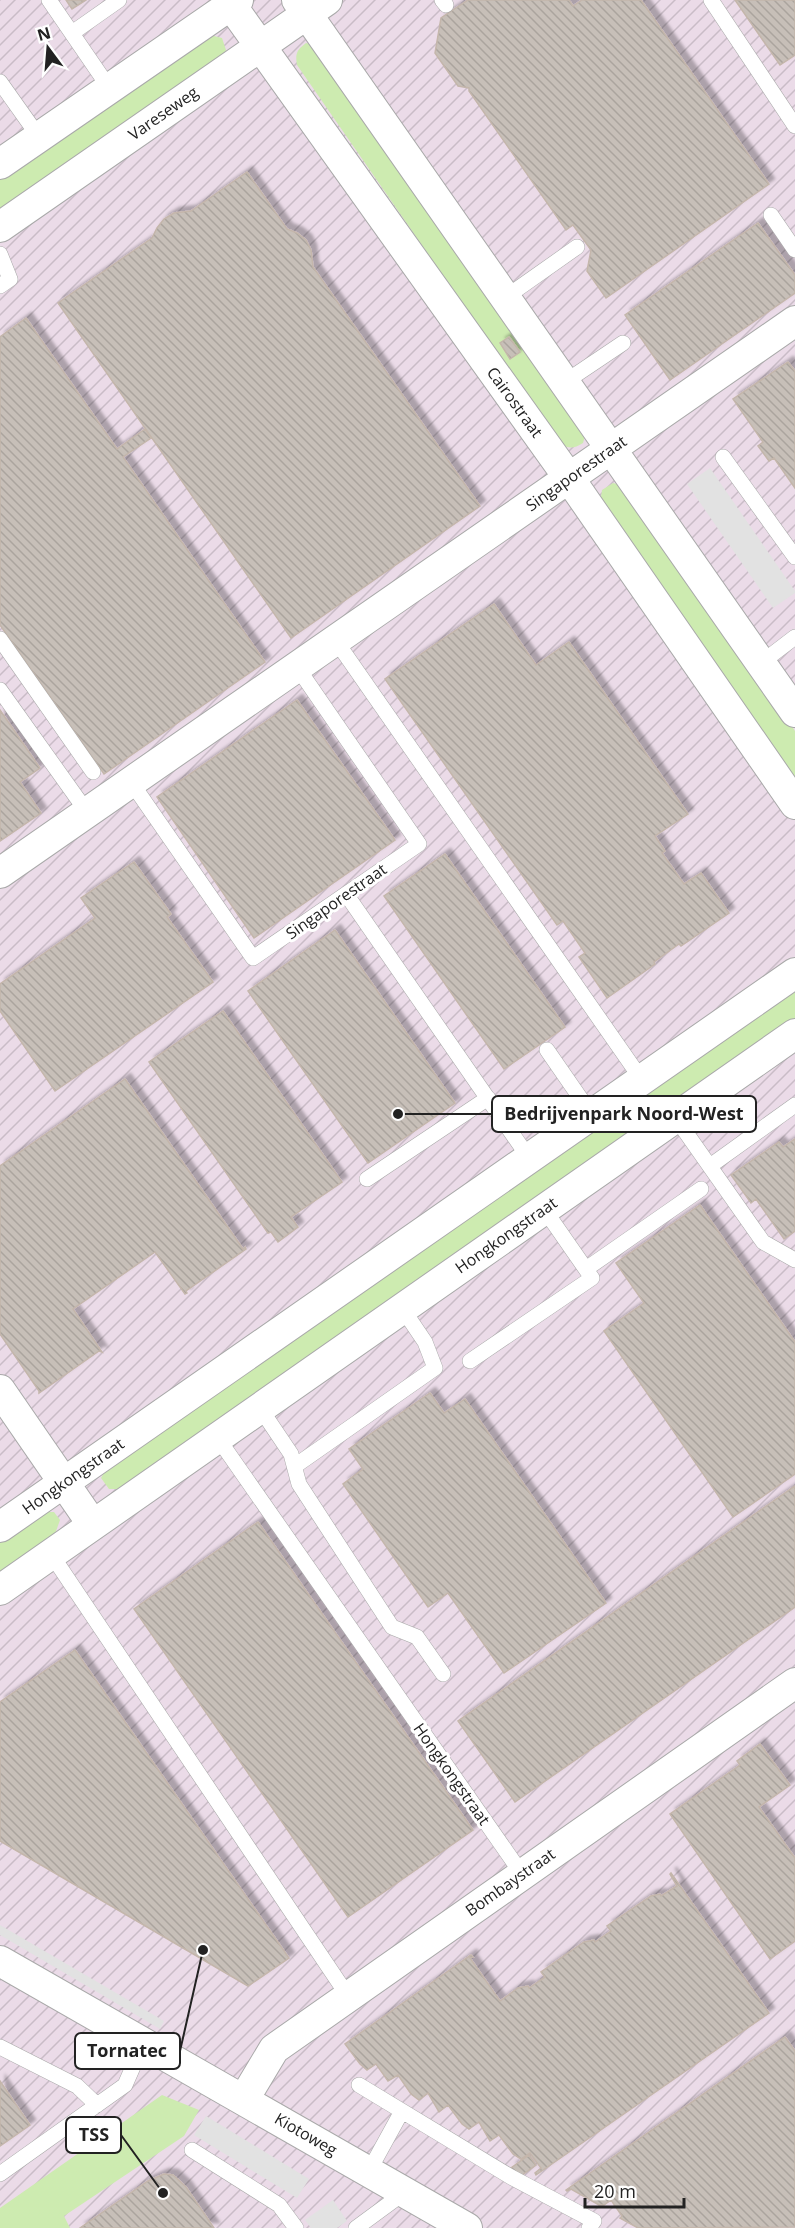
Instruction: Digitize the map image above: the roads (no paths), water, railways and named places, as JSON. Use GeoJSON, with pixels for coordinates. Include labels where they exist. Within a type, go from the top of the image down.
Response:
{"type":"FeatureCollection","features":[{"type":"Feature","properties":{"kind":"street","name":"Cairostraat"},"geometry":{"type":"LineString","coordinates":[[235,2],[260,45],[569,478],[795,804]]}},
{"type":"Feature","properties":{"kind":"street"},"geometry":{"type":"LineString","coordinates":[[0,164],[235,2]]}},
{"type":"Feature","properties":{"kind":"street"},"geometry":{"type":"LineString","coordinates":[[310,5],[506,297],[795,711]]}},
{"type":"Feature","properties":{"kind":"street","name":"Vareseweg"},"geometry":{"type":"LineString","coordinates":[[0,227],[260,45],[310,5]]}},
{"type":"Feature","properties":{"kind":"street","name":"Singaporestraat"},"geometry":{"type":"LineString","coordinates":[[0,873],[795,321]]}},
{"type":"Feature","properties":{"kind":"street","name":"Hongkongstraat"},"geometry":{"type":"LineString","coordinates":[[0,1527],[795,973]]}},
{"type":"Feature","properties":{"kind":"street","name":"Hongkongstraat"},"geometry":{"type":"LineString","coordinates":[[0,1590],[795,1034]]}},
{"type":"Feature","properties":{"kind":"street"},"geometry":{"type":"LineString","coordinates":[[0,1391],[93,1525]]}},
{"type":"Feature","properties":{"kind":"street","name":"Bombaystraat"},"geometry":{"type":"LineString","coordinates":[[244,2099],[273,2049],[795,1683]]}},
{"type":"Feature","properties":{"kind":"street","name":"Kiotoweg"},"geometry":{"type":"LineString","coordinates":[[0,1961],[467,2228]]}},
{"type":"Feature","properties":{"kind":"lane"},"geometry":{"type":"LineString","coordinates":[[49,0],[110,89]]}},
{"type":"Feature","properties":{"kind":"lane"},"geometry":{"type":"LineString","coordinates":[[72,33],[119,0]]}},
{"type":"Feature","properties":{"kind":"lane"},"geometry":{"type":"LineString","coordinates":[[711,0],[795,126]]}},
{"type":"Feature","properties":{"kind":"lane"},"geometry":{"type":"LineString","coordinates":[[0,82],[39,137]]}},
{"type":"Feature","properties":{"kind":"lane"},"geometry":{"type":"LineString","coordinates":[[771,215],[795,250]]}},
{"type":"Feature","properties":{"kind":"lane"},"geometry":{"type":"LineString","coordinates":[[506,297],[577,247]]}},
{"type":"Feature","properties":{"kind":"lane"},"geometry":{"type":"LineString","coordinates":[[0,254],[10,279],[0,286]]}},
{"type":"Feature","properties":{"kind":"lane"},"geometry":{"type":"LineString","coordinates":[[566,382],[623,343]]}},
{"type":"Feature","properties":{"kind":"lane"},"geometry":{"type":"LineString","coordinates":[[723,457],[795,557]]}},
{"type":"Feature","properties":{"kind":"lane"},"geometry":{"type":"LineString","coordinates":[[761,663],[795,637]]}},
{"type":"Feature","properties":{"kind":"lane"},"geometry":{"type":"LineString","coordinates":[[0,639],[93,772]]}},
{"type":"Feature","properties":{"kind":"lane"},"geometry":{"type":"LineString","coordinates":[[336,641],[642,1080]]}},
{"type":"Feature","properties":{"kind":"lane","name":"Singaporestraat"},"geometry":{"type":"LineString","coordinates":[[131,782],[253,958],[419,844],[297,667]]}},
{"type":"Feature","properties":{"kind":"lane"},"geometry":{"type":"LineString","coordinates":[[0,690],[87,812]]}},
{"type":"Feature","properties":{"kind":"lane"},"geometry":{"type":"LineString","coordinates":[[346,894],[529,1158]]}},
{"type":"Feature","properties":{"kind":"lane"},"geometry":{"type":"LineString","coordinates":[[547,1050],[592,1115]]}},
{"type":"Feature","properties":{"kind":"lane"},"geometry":{"type":"LineString","coordinates":[[368,1179],[488,1098]]}},
{"type":"Feature","properties":{"kind":"lane"},"geometry":{"type":"LineString","coordinates":[[710,1166],[795,1105]]}},
{"type":"Feature","properties":{"kind":"lane"},"geometry":{"type":"LineString","coordinates":[[675,1117],[763,1242],[795,1260]]}},
{"type":"Feature","properties":{"kind":"lane"},"geometry":{"type":"LineString","coordinates":[[586,1269],[701,1190]]}},
{"type":"Feature","properties":{"kind":"lane"},"geometry":{"type":"LineString","coordinates":[[471,1361],[592,1278],[544,1209]]}},
{"type":"Feature","properties":{"kind":"lane"},"geometry":{"type":"LineString","coordinates":[[295,1466],[435,1368],[425,1342],[402,1308]]}},
{"type":"Feature","properties":{"kind":"lane"},"geometry":{"type":"LineString","coordinates":[[260,1408],[291,1454],[299,1484],[392,1627],[417,1637],[443,1674]]}},
{"type":"Feature","properties":{"kind":"lane","name":"Hongkongstraat"},"geometry":{"type":"LineString","coordinates":[[217,1437],[522,1874]]}},
{"type":"Feature","properties":{"kind":"lane"},"geometry":{"type":"LineString","coordinates":[[51,1554],[348,1996]]}},
{"type":"Feature","properties":{"kind":"lane"},"geometry":{"type":"LineString","coordinates":[[0,2174],[125,2085],[142,2044]]}},
{"type":"Feature","properties":{"kind":"lane"},"geometry":{"type":"LineString","coordinates":[[0,2047],[77,2086],[97,2105]]}},
{"type":"Feature","properties":{"kind":"lane"},"geometry":{"type":"LineString","coordinates":[[359,2085],[510,2177],[594,2221],[589,2228]]}},
{"type":"Feature","properties":{"kind":"lane"},"geometry":{"type":"LineString","coordinates":[[369,2171],[402,2111]]}},
{"type":"Feature","properties":{"kind":"lane"},"geometry":{"type":"LineString","coordinates":[[192,2150],[279,2205],[296,2228]]}},
{"type":"Feature","properties":{"kind":"lane"},"geometry":{"type":"LineString","coordinates":[[356,2228],[405,2192]]}},
{"type":"Feature","properties":{"kind":"place","name":"Bedrijvenpark Noord-West"},"geometry":{"type":"Point","coordinates":[398,1114]}},
{"type":"Feature","properties":{"kind":"place","name":"Tornatec"},"geometry":{"type":"Point","coordinates":[203,1950]}},
{"type":"Feature","properties":{"kind":"place","name":"TSS"},"geometry":{"type":"Point","coordinates":[163,2193]}}]}
